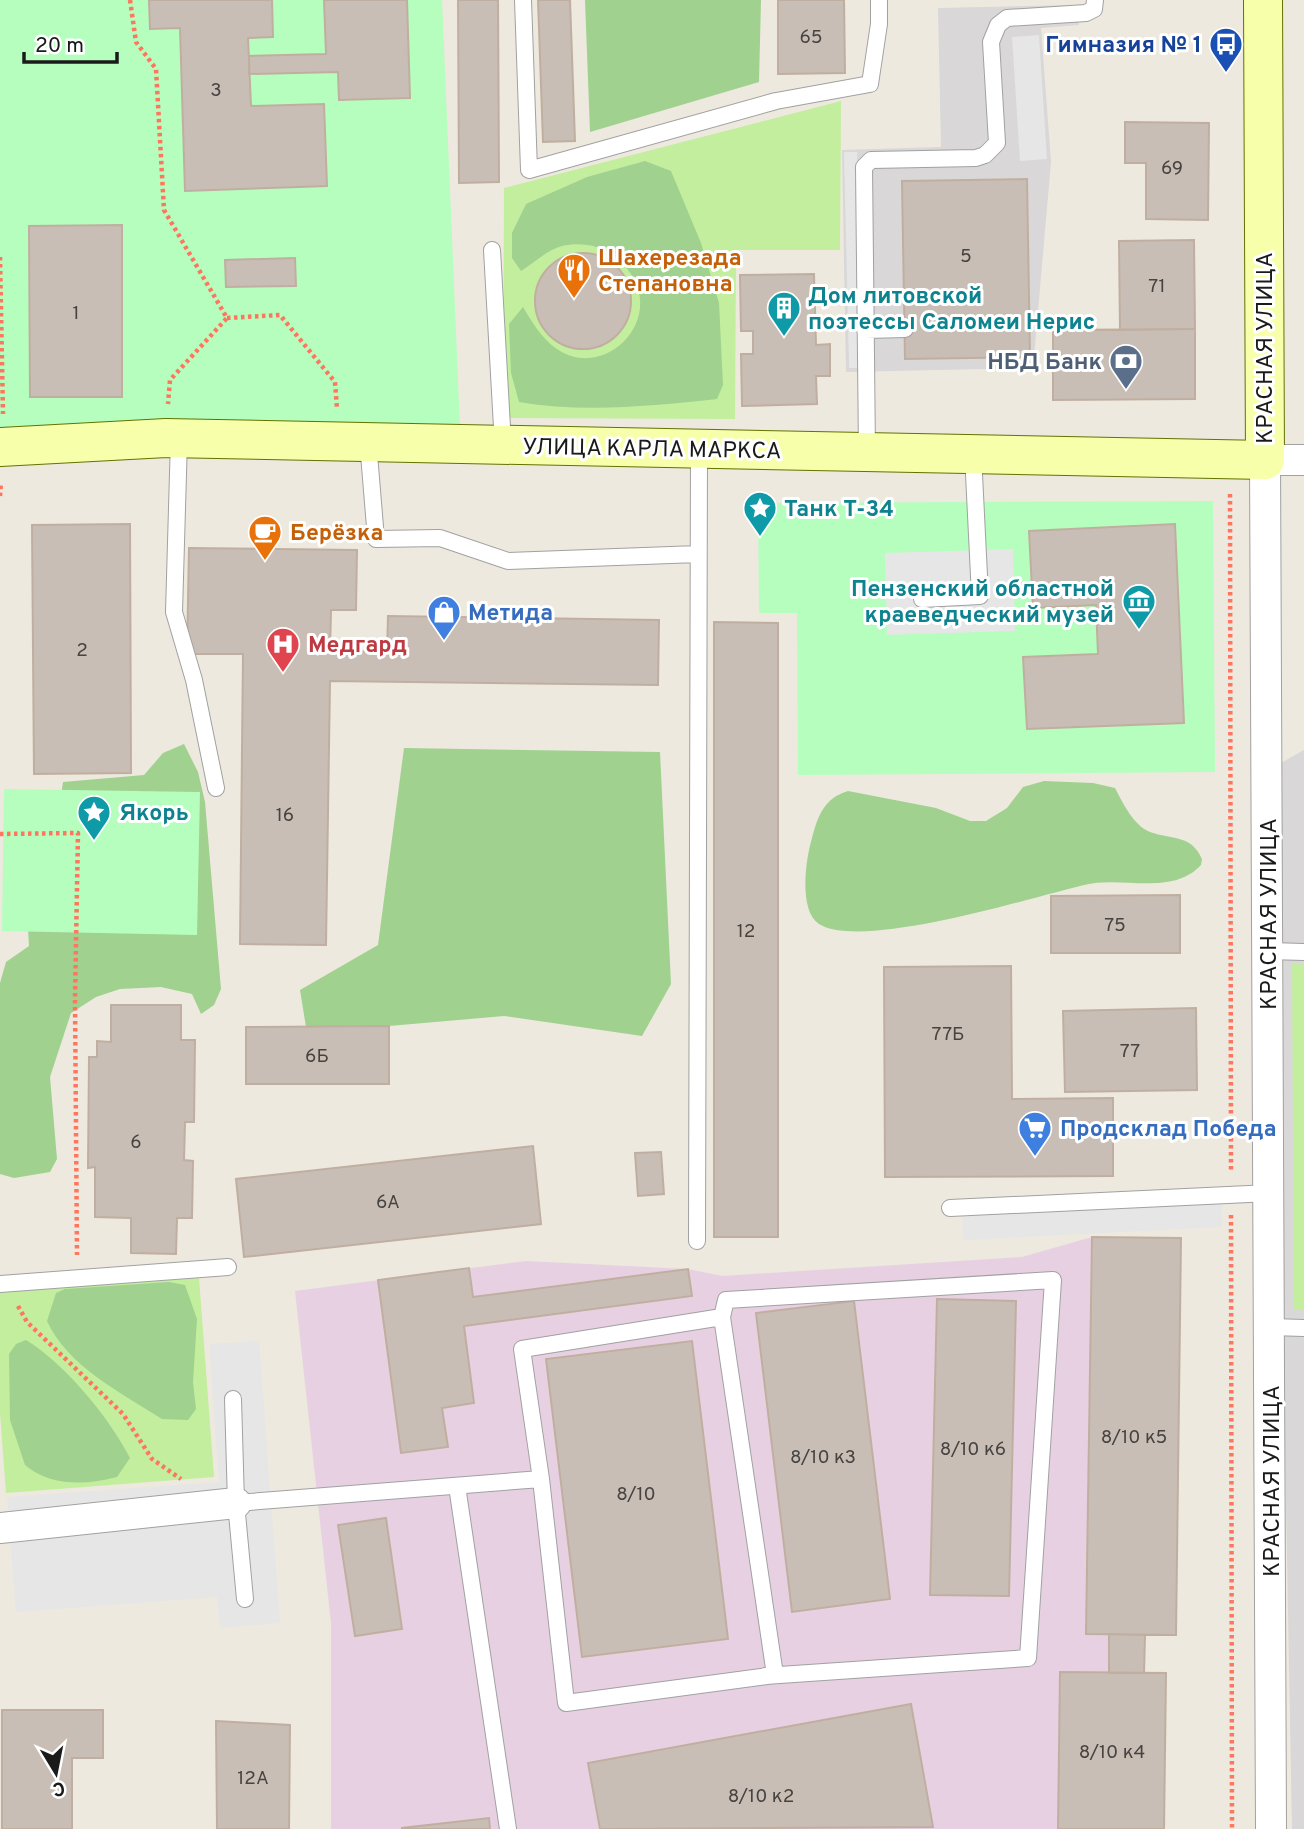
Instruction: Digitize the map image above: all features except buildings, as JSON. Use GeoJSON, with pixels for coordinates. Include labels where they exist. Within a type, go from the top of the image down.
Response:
{"type":"FeatureCollection","features":[{"type":"Feature","properties":{"kind":"street","name":"КРАСНАЯ УЛИЦА"},"geometry":{"type":"LineString","coordinates":[[1263,0],[1247,460],[1268,951],[1271,1829]]}},
{"type":"Feature","properties":{"kind":"street","name":"УЛИЦА КАРЛА МАРКСА"},"geometry":{"type":"LineString","coordinates":[[1,447],[172,438],[1304,460]]}},
{"type":"Feature","properties":{"kind":"street"},"geometry":{"type":"LineString","coordinates":[[0,1528],[227,1504]]}},
{"type":"Feature","properties":{"kind":"lane"},"geometry":{"type":"LineString","coordinates":[[523,0],[529,170],[776,101],[870,84],[879,24],[879,0]]}},
{"type":"Feature","properties":{"kind":"lane"},"geometry":{"type":"LineString","coordinates":[[867,453],[864,167],[872,160],[975,158],[985,155],[997,143],[991,42],[998,25],[1007,18],[1086,13],[1094,9],[1096,0]]}},
{"type":"Feature","properties":{"kind":"lane"},"geometry":{"type":"LineString","coordinates":[[492,250],[503,445]]}},
{"type":"Feature","properties":{"kind":"lane"},"geometry":{"type":"LineString","coordinates":[[865,330],[905,329]]}},
{"type":"Feature","properties":{"kind":"lane"},"geometry":{"type":"LineString","coordinates":[[172,438],[174,612],[194,680],[216,788]]}},
{"type":"Feature","properties":{"kind":"lane"},"geometry":{"type":"LineString","coordinates":[[354,442],[376,539],[440,538],[508,561],[698,554]]}},
{"type":"Feature","properties":{"kind":"lane"},"geometry":{"type":"LineString","coordinates":[[697,1241],[699,449]]}},
{"type":"Feature","properties":{"kind":"lane"},"geometry":{"type":"LineString","coordinates":[[922,599],[980,596],[973,454]]}},
{"type":"Feature","properties":{"kind":"lane"},"geometry":{"type":"LineString","coordinates":[[1268,951],[1304,952]]}},
{"type":"Feature","properties":{"kind":"lane"},"geometry":{"type":"LineString","coordinates":[[950,1208],[1270,1193]]}},
{"type":"Feature","properties":{"kind":"lane"},"geometry":{"type":"LineString","coordinates":[[3,1284],[228,1267]]}},
{"type":"Feature","properties":{"kind":"lane"},"geometry":{"type":"LineString","coordinates":[[722,1317],[522,1349],[541,1479],[566,1703],[761,1676],[775,1675],[722,1317],[726,1300],[1053,1280],[1028,1658],[761,1676]]}},
{"type":"Feature","properties":{"kind":"lane"},"geometry":{"type":"LineString","coordinates":[[1271,1327],[1304,1328]]}},
{"type":"Feature","properties":{"kind":"lane"},"geometry":{"type":"LineString","coordinates":[[233,1399],[227,1504],[245,1599]]}},
{"type":"Feature","properties":{"kind":"lane"},"geometry":{"type":"LineString","coordinates":[[227,1504],[541,1479]]}},
{"type":"Feature","properties":{"kind":"lane"},"geometry":{"type":"LineString","coordinates":[[457,1486],[508,1829]]}},
{"type":"Feature","properties":{"kind":"path"},"geometry":{"type":"LineString","coordinates":[[130,0],[136,42],[156,69],[164,211],[227,318]]}},
{"type":"Feature","properties":{"kind":"path"},"geometry":{"type":"LineString","coordinates":[[0,257],[0,496]]}},
{"type":"Feature","properties":{"kind":"path"},"geometry":{"type":"LineString","coordinates":[[172,438],[170,380],[227,318],[280,315],[335,382],[354,442]]}},
{"type":"Feature","properties":{"kind":"path"},"geometry":{"type":"LineString","coordinates":[[1232,1829],[1231,1194],[1247,460]]}},
{"type":"Feature","properties":{"kind":"path"},"geometry":{"type":"LineString","coordinates":[[0,834],[78,833],[75,987],[78,1279]]}},
{"type":"Feature","properties":{"kind":"path"},"geometry":{"type":"LineString","coordinates":[[3,1284],[27,1322],[123,1414],[152,1459],[227,1504]]}},
{"type":"Feature","properties":{"kind":"shaded area"},"geometry":{"type":"Polygon","coordinates":[[[1078,5],[1079,25],[1041,28],[1051,162],[1033,368],[846,372],[842,150],[941,147],[938,8],[1078,5]]]}},
{"type":"Feature","properties":{"kind":"shaded area"},"geometry":{"type":"Polygon","coordinates":[[[1039,35],[1047,159],[1020,161],[1012,37],[1039,35]]]}},
{"type":"Feature","properties":{"kind":"shaded area"},"geometry":{"type":"Polygon","coordinates":[[[844,152],[857,152],[862,368],[849,368],[844,152]]]}},
{"type":"Feature","properties":{"kind":"shaded area"},"geometry":{"type":"Polygon","coordinates":[[[1013,549],[1015,631],[887,635],[885,553],[1013,549]]]}},
{"type":"Feature","properties":{"kind":"shaded area"},"geometry":{"type":"Polygon","coordinates":[[[1304,750],[1304,1829],[1292,1829],[1281,1229],[1281,763],[1304,750]]]}},
{"type":"Feature","properties":{"kind":"shaded area"},"geometry":{"type":"Polygon","coordinates":[[[1221,1197],[1222,1227],[963,1240],[962,1207],[1221,1197]]]}},
{"type":"Feature","properties":{"kind":"shaded area"},"geometry":{"type":"Polygon","coordinates":[[[1092,1237],[1181,1238],[1176,1635],[1145,1635],[1144,1673],[1166,1673],[1164,1829],[331,1829],[331,1623],[295,1291],[526,1261],[688,1269],[722,1276],[1022,1257],[1092,1237]]]}},
{"type":"Feature","properties":{"kind":"shaded area"},"geometry":{"type":"Polygon","coordinates":[[[259,1341],[280,1623],[220,1628],[217,1597],[16,1612],[7,1497],[219,1482],[209,1344],[259,1341]]]}},
{"type":"Feature","properties":{"kind":"green space"},"geometry":{"type":"Polygon","coordinates":[[[0,0],[442,0],[460,428],[0,431],[0,0]]]}},
{"type":"Feature","properties":{"kind":"green space"},"geometry":{"type":"Polygon","coordinates":[[[585,0],[761,0],[759,82],[590,132],[585,0]]]}},
{"type":"Feature","properties":{"kind":"green space"},"geometry":{"type":"Polygon","coordinates":[[[841,101],[840,250],[736,250],[735,419],[503,418],[504,188],[841,101]]]}},
{"type":"Feature","properties":{"kind":"green space"},"geometry":{"type":"Polygon","coordinates":[[[645,161],[671,171],[701,243],[719,303],[723,385],[717,399],[593,408],[519,402],[511,373],[509,324],[523,307],[542,335],[557,349],[577,357],[597,357],[615,349],[629,335],[638,317],[640,297],[632,276],[614,256],[590,245],[556,248],[521,271],[512,258],[512,233],[526,204],[587,177],[645,161]]]}},
{"type":"Feature","properties":{"kind":"green space"},"geometry":{"type":"Polygon","coordinates":[[[1213,501],[1215,772],[798,775],[797,613],[759,613],[758,503],[1213,501]]]}},
{"type":"Feature","properties":{"kind":"green space"},"geometry":{"type":"Polygon","coordinates":[[[184,744],[198,772],[205,802],[221,989],[214,1005],[201,1014],[192,994],[161,987],[120,989],[96,997],[71,1013],[50,1077],[57,1159],[50,1172],[14,1178],[0,1174],[0,983],[6,962],[29,946],[27,911],[57,824],[63,782],[144,775],[163,753],[184,744]]]}},
{"type":"Feature","properties":{"kind":"green space"},"geometry":{"type":"Polygon","coordinates":[[[404,748],[660,752],[671,984],[642,1036],[504,1016],[389,1026],[306,1027],[300,990],[378,945],[404,748]]]}},
{"type":"Feature","properties":{"kind":"green space"},"geometry":{"type":"Polygon","coordinates":[[[1044,781],[1093,783],[1115,788],[1138,824],[1150,832],[1180,839],[1192,845],[1202,859],[1201,865],[1189,875],[1161,883],[1114,882],[1084,885],[989,910],[908,927],[841,931],[819,924],[812,917],[805,883],[810,847],[823,809],[833,798],[848,791],[936,808],[970,821],[986,821],[1007,808],[1023,787],[1044,781]]]}},
{"type":"Feature","properties":{"kind":"green space"},"geometry":{"type":"Polygon","coordinates":[[[4,789],[200,792],[197,935],[2,931],[4,789]]]}},
{"type":"Feature","properties":{"kind":"green space"},"geometry":{"type":"Polygon","coordinates":[[[1292,963],[1304,965],[1304,1309],[1294,1309],[1292,963]]]}},
{"type":"Feature","properties":{"kind":"green space"},"geometry":{"type":"Polygon","coordinates":[[[199,1278],[214,1477],[6,1493],[0,1413],[0,1292],[199,1278]]]}},
{"type":"Feature","properties":{"kind":"green space"},"geometry":{"type":"Polygon","coordinates":[[[169,1282],[185,1285],[197,1319],[193,1382],[196,1409],[188,1420],[162,1419],[97,1378],[68,1352],[47,1321],[56,1293],[65,1289],[169,1282]]]}},
{"type":"Feature","properties":{"kind":"green space"},"geometry":{"type":"Polygon","coordinates":[[[26,1340],[71,1377],[121,1442],[130,1458],[117,1477],[82,1483],[58,1481],[25,1465],[10,1420],[9,1354],[16,1344],[26,1340]]]}},
{"type":"Feature","properties":{"kind":"place","name":"Гимназия № 1"},"geometry":{"type":"Point","coordinates":[1226,74]}},
{"type":"Feature","properties":{"kind":"place","name":"Шахерезада Степановна"},"geometry":{"type":"Point","coordinates":[574,300]}},
{"type":"Feature","properties":{"kind":"place","name":"Дом литовской поэтессы Саломеи Нерис"},"geometry":{"type":"Point","coordinates":[784,338]}},
{"type":"Feature","properties":{"kind":"place","name":"НБД Банк"},"geometry":{"type":"Point","coordinates":[1126,391]}},
{"type":"Feature","properties":{"kind":"place","name":"Танк Т-34"},"geometry":{"type":"Point","coordinates":[760,538]}},
{"type":"Feature","properties":{"kind":"place","name":"Берёзка"},"geometry":{"type":"Point","coordinates":[265,562]}},
{"type":"Feature","properties":{"kind":"place","name":"Пензенский областной краеведческий музей"},"geometry":{"type":"Point","coordinates":[1139,631]}},
{"type":"Feature","properties":{"kind":"place","name":"Метида"},"geometry":{"type":"Point","coordinates":[444,642]}},
{"type":"Feature","properties":{"kind":"place","name":"Медгард"},"geometry":{"type":"Point","coordinates":[283,674]}},
{"type":"Feature","properties":{"kind":"place","name":"Якорь"},"geometry":{"type":"Point","coordinates":[94,842]}},
{"type":"Feature","properties":{"kind":"place","name":"Продсклад Победа"},"geometry":{"type":"Point","coordinates":[1035,1158]}}]}
